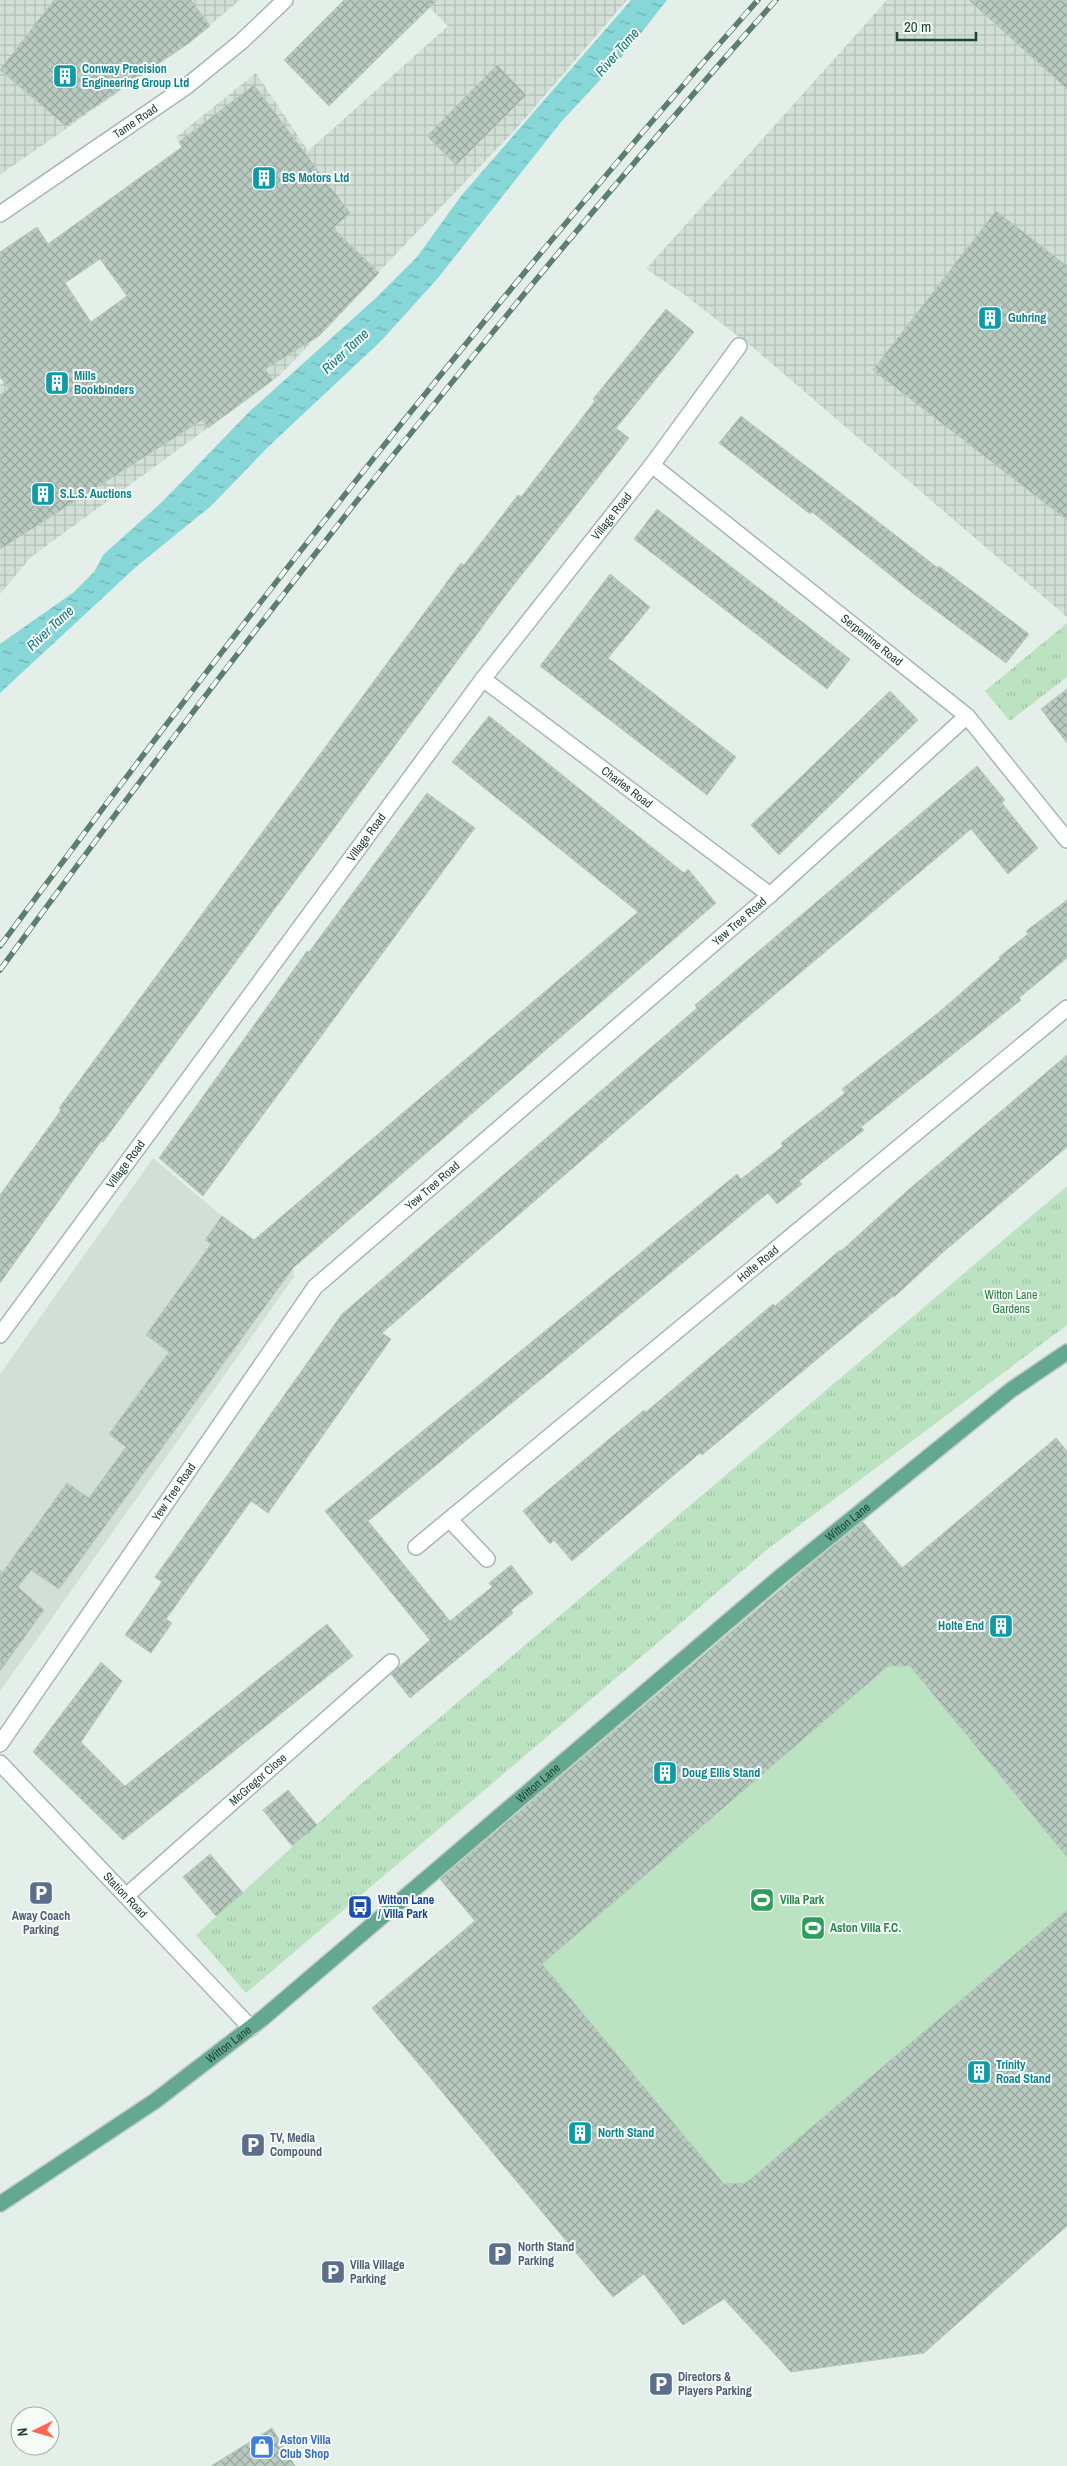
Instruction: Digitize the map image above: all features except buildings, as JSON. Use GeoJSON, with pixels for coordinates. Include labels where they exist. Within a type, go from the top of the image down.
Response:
{"type":"FeatureCollection","features":[{"type":"Feature","properties":{"kind":"main road","name":"Witton Lane"},"geometry":{"type":"LineString","coordinates":[[0,2204],[155,2101],[306,1984],[780,1577],[1011,1390],[1067,1352]]}},
{"type":"Feature","properties":{"kind":"street","name":"Tame Road"},"geometry":{"type":"LineString","coordinates":[[0,214],[187,86],[242,41],[285,0]]}},
{"type":"Feature","properties":{"kind":"street","name":"Village Road"},"geometry":{"type":"LineString","coordinates":[[0,1335],[484,679],[652,465],[739,346]]}},
{"type":"Feature","properties":{"kind":"street","name":"Serpentine Road"},"geometry":{"type":"LineString","coordinates":[[652,465],[967,716],[1067,840]]}},
{"type":"Feature","properties":{"kind":"street","name":"Charles Road"},"geometry":{"type":"LineString","coordinates":[[484,679],[770,895]]}},
{"type":"Feature","properties":{"kind":"street","name":"Yew Tree Road"},"geometry":{"type":"LineString","coordinates":[[0,1744],[315,1287],[770,895],[967,716]]}},
{"type":"Feature","properties":{"kind":"street","name":"Holte Road"},"geometry":{"type":"LineString","coordinates":[[416,1547],[1067,1008]]}},
{"type":"Feature","properties":{"kind":"street"},"geometry":{"type":"LineString","coordinates":[[450,1520],[487,1559]]}},
{"type":"Feature","properties":{"kind":"street","name":"McGregor Close"},"geometry":{"type":"LineString","coordinates":[[126,1896],[390,1662]]}},
{"type":"Feature","properties":{"kind":"street","name":"Station Road"},"geometry":{"type":"LineString","coordinates":[[0,1763],[250,2028]]}},
{"type":"Feature","properties":{"kind":"shaded area"},"geometry":{"type":"Polygon","coordinates":[[[0,0],[240,0],[191,41],[0,175],[0,0]]]}},
{"type":"Feature","properties":{"kind":"shaded area"},"geometry":{"type":"Polygon","coordinates":[[[422,0],[627,0],[515,130],[279,376],[31,557],[0,594],[0,385],[235,221],[176,137],[256,73],[308,151],[448,26],[422,0]]]}},
{"type":"Feature","properties":{"kind":"shaded area"},"geometry":{"type":"Polygon","coordinates":[[[887,0],[1067,0],[1067,617],[757,351],[685,295],[646,269],[887,0]]]}},
{"type":"Feature","properties":{"kind":"shaded area"},"geometry":{"type":"Polygon","coordinates":[[[153,1158],[222,1216],[293,1268],[294,1277],[0,1691],[0,1374],[153,1158]]]}},
{"type":"Feature","properties":{"kind":"green space"},"geometry":{"type":"Polygon","coordinates":[[[1067,623],[1067,677],[1010,721],[985,691],[1067,623]]]}},
{"type":"Feature","properties":{"kind":"green space","name":"Witton Lane Gardens"},"geometry":{"type":"Polygon","coordinates":[[[1067,1186],[1067,1325],[769,1548],[246,1993],[196,1935],[360,1785],[1067,1186]]]}},
{"type":"Feature","properties":{"kind":"green space","name":"Villa Park"},"geometry":{"type":"Polygon","coordinates":[[[1056,1438],[1067,1451],[1067,2226],[924,2353],[791,2372],[724,2299],[683,2325],[644,2274],[613,2297],[372,2008],[475,1921],[440,1879],[862,1521],[903,1568],[1056,1438]]]}},
{"type":"Feature","properties":{"kind":"water","name":"River Tame"},"geometry":{"type":"Polygon","coordinates":[[[631,0],[667,0],[627,51],[561,122],[438,278],[381,341],[268,447],[211,506],[137,566],[0,693],[0,644],[74,592],[94,572],[103,555],[162,502],[249,412],[377,297],[417,257],[461,196],[631,0]]]}},
{"type":"Feature","properties":{"kind":"railway"},"geometry":{"type":"LineString","coordinates":[[0,946],[182,704],[369,464],[560,230],[758,0]]}},
{"type":"Feature","properties":{"kind":"railway"},"geometry":{"type":"LineString","coordinates":[[0,970],[186,721],[377,476],[573,235],[776,0]]}},
{"type":"Feature","properties":{"kind":"place","name":"Conway Precision Engineering Group Ltd"},"geometry":{"type":"Point","coordinates":[65,76]}},
{"type":"Feature","properties":{"kind":"place","name":"BS Motors Ltd"},"geometry":{"type":"Point","coordinates":[264,178]}},
{"type":"Feature","properties":{"kind":"place","name":"Guhring"},"geometry":{"type":"Point","coordinates":[990,318]}},
{"type":"Feature","properties":{"kind":"place","name":"Mills Bookbinders"},"geometry":{"type":"Point","coordinates":[57,383]}},
{"type":"Feature","properties":{"kind":"place","name":"S.L.S. Auctions"},"geometry":{"type":"Point","coordinates":[43,494]}},
{"type":"Feature","properties":{"kind":"place","name":"Holte End"},"geometry":{"type":"Point","coordinates":[1001,1626]}},
{"type":"Feature","properties":{"kind":"place","name":"Doug Ellis Stand"},"geometry":{"type":"Point","coordinates":[665,1773]}},
{"type":"Feature","properties":{"kind":"place","name":"Away Coach Parking"},"geometry":{"type":"Point","coordinates":[41,1893]}},
{"type":"Feature","properties":{"kind":"place","name":"Villa Park"},"geometry":{"type":"Point","coordinates":[762,1900]}},
{"type":"Feature","properties":{"kind":"place","name":"Witton Lane / Villa Park"},"geometry":{"type":"Point","coordinates":[360,1907]}},
{"type":"Feature","properties":{"kind":"place","name":"Aston Villa F.C."},"geometry":{"type":"Point","coordinates":[813,1928]}},
{"type":"Feature","properties":{"kind":"place","name":"Trinity Road Stand"},"geometry":{"type":"Point","coordinates":[979,2072]}},
{"type":"Feature","properties":{"kind":"place","name":"North Stand"},"geometry":{"type":"Point","coordinates":[580,2133]}},
{"type":"Feature","properties":{"kind":"place","name":"TV, Media Compound"},"geometry":{"type":"Point","coordinates":[253,2145]}},
{"type":"Feature","properties":{"kind":"place","name":"North Stand Parking"},"geometry":{"type":"Point","coordinates":[500,2254]}},
{"type":"Feature","properties":{"kind":"place","name":"Villa Village Parking"},"geometry":{"type":"Point","coordinates":[333,2272]}},
{"type":"Feature","properties":{"kind":"place","name":"Directors & Players Parking"},"geometry":{"type":"Point","coordinates":[661,2384]}},
{"type":"Feature","properties":{"kind":"place","name":"Aston Villa Club Shop"},"geometry":{"type":"Point","coordinates":[262,2447]}}]}
